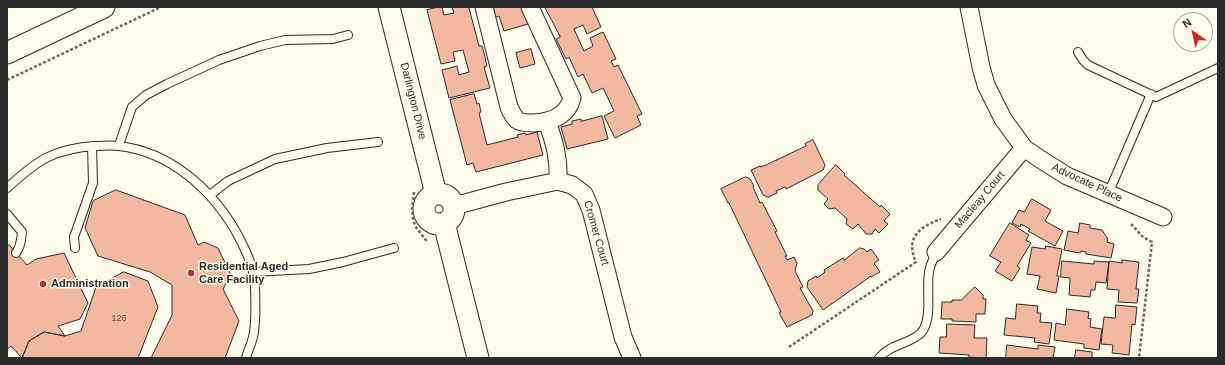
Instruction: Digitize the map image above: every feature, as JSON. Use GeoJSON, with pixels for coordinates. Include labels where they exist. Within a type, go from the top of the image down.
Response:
{"type":"FeatureCollection","features":[{"type":"Feature","properties":{"kind":"street"},"geometry":{"type":"LineString","coordinates":[[7,53],[104,7]]}},
{"type":"Feature","properties":{"kind":"street","name":"Darlington Drive"},"geometry":{"type":"LineString","coordinates":[[389,7],[436,194],[426,203],[425,213],[430,220],[435,222],[449,214]]}},
{"type":"Feature","properties":{"kind":"street"},"geometry":{"type":"LineString","coordinates":[[484,7],[512,115],[519,121],[529,123],[547,122],[563,114],[570,106],[572,98],[530,7]]}},
{"type":"Feature","properties":{"kind":"street","name":"Advocate Place"},"geometry":{"type":"LineString","coordinates":[[968,7],[986,85],[1003,120],[1024,148],[1040,160],[1067,176],[1163,217]]}},
{"type":"Feature","properties":{"kind":"street"},"geometry":{"type":"LineString","coordinates":[[478,358],[449,214],[506,192],[558,181],[559,164],[547,122]]}},
{"type":"Feature","properties":{"kind":"street","name":"Macleay Court"},"geometry":{"type":"LineString","coordinates":[[936,252],[1024,148]]}},
{"type":"Feature","properties":{"kind":"street","name":"Cromer Court"},"geometry":{"type":"LineString","coordinates":[[558,181],[572,185],[584,194],[591,210],[623,337],[632,358]]}},
{"type":"Feature","properties":{"kind":"lane"},"geometry":{"type":"LineString","coordinates":[[119,145],[132,107],[146,96],[167,84],[219,60],[260,46],[285,40],[333,39],[348,34]]}},
{"type":"Feature","properties":{"kind":"lane"},"geometry":{"type":"LineString","coordinates":[[1078,52],[1088,65],[1156,97],[1218,68]]}},
{"type":"Feature","properties":{"kind":"lane"},"geometry":{"type":"LineString","coordinates":[[1108,194],[1151,94]]}},
{"type":"Feature","properties":{"kind":"lane"},"geometry":{"type":"LineString","coordinates":[[210,194],[228,181],[275,159],[327,148],[378,142]]}},
{"type":"Feature","properties":{"kind":"lane"},"geometry":{"type":"LineString","coordinates":[[7,188],[48,157],[75,148],[92,146],[119,145],[137,149],[163,159],[190,177],[210,194],[226,215],[243,243],[253,272],[255,302],[254,332],[246,358]]}},
{"type":"Feature","properties":{"kind":"lane"},"geometry":{"type":"LineString","coordinates":[[74,248],[74,237],[93,183],[92,146]]}},
{"type":"Feature","properties":{"kind":"lane"},"geometry":{"type":"LineString","coordinates":[[7,214],[22,232],[20,248],[16,253]]}},
{"type":"Feature","properties":{"kind":"lane"},"geometry":{"type":"LineString","coordinates":[[253,272],[309,269],[343,262],[394,248]]}},
{"type":"Feature","properties":{"kind":"lane"},"geometry":{"type":"LineString","coordinates":[[879,358],[886,351],[918,335],[923,329],[927,318],[929,272],[936,252]]}},
{"type":"Feature","properties":{"kind":"path"},"geometry":{"type":"LineString","coordinates":[[7,80],[161,7]]}},
{"type":"Feature","properties":{"kind":"path"},"geometry":{"type":"LineString","coordinates":[[789,347],[916,262],[912,250],[915,236],[926,225],[946,216]]}},
{"type":"Feature","properties":{"kind":"path"},"geometry":{"type":"LineString","coordinates":[[1130,222],[1143,237],[1152,242],[1139,358]]}},
{"type":"Feature","properties":{"kind":"building"},"geometry":{"type":"Polygon","coordinates":[[[442,7],[444,15],[454,13],[452,7],[472,7],[469,8],[479,46],[482,46],[484,53],[487,66],[484,67],[490,88],[449,98],[442,70],[457,66],[459,75],[469,72],[463,50],[453,52],[455,61],[441,64],[427,10],[442,7]]]}},
{"type":"Feature","properties":{"kind":"building"},"geometry":{"type":"Polygon","coordinates":[[[491,7],[523,7],[528,24],[504,31],[499,16],[494,18],[491,7]]]}},
{"type":"Feature","properties":{"kind":"building"},"geometry":{"type":"Polygon","coordinates":[[[545,7],[592,7],[601,27],[587,34],[583,25],[574,29],[584,51],[593,46],[590,38],[603,32],[616,59],[611,61],[614,67],[618,65],[642,114],[637,116],[641,125],[615,138],[604,116],[614,111],[603,88],[592,93],[583,74],[578,77],[569,57],[566,59],[556,39],[560,37],[545,7]]]}},
{"type":"Feature","properties":{"kind":"building"},"geometry":{"type":"Polygon","coordinates":[[[531,49],[535,64],[520,68],[516,53],[531,49]]]}},
{"type":"Feature","properties":{"kind":"building"},"geometry":{"type":"Polygon","coordinates":[[[474,94],[477,104],[479,103],[481,112],[479,113],[487,145],[518,137],[517,135],[525,133],[526,135],[537,132],[543,155],[476,172],[473,163],[467,165],[450,100],[474,94]]]}},
{"type":"Feature","properties":{"kind":"building"},"geometry":{"type":"Polygon","coordinates":[[[602,116],[608,139],[567,149],[561,127],[572,124],[572,121],[581,119],[581,121],[602,116]]]}},
{"type":"Feature","properties":{"kind":"building"},"geometry":{"type":"Polygon","coordinates":[[[813,140],[825,165],[823,170],[786,189],[785,187],[776,191],[777,193],[768,197],[763,195],[751,170],[766,165],[806,146],[805,144],[813,140]]]}},
{"type":"Feature","properties":{"kind":"building"},"geometry":{"type":"Polygon","coordinates":[[[836,165],[845,174],[844,175],[890,214],[884,221],[888,224],[879,233],[875,229],[872,234],[866,234],[858,224],[853,229],[846,224],[847,219],[835,208],[829,209],[824,204],[828,199],[818,190],[818,185],[836,165]]]}},
{"type":"Feature","properties":{"kind":"building"},"geometry":{"type":"Polygon","coordinates":[[[746,177],[750,179],[760,203],[762,202],[777,231],[775,232],[787,256],[785,256],[787,260],[794,257],[797,263],[795,271],[803,287],[800,288],[813,311],[812,315],[787,327],[721,189],[746,177]]]}},
{"type":"Feature","properties":{"kind":"building","name":"Residential Aged Care Facility"},"geometry":{"type":"Polygon","coordinates":[[[116,190],[185,215],[198,245],[204,242],[218,248],[231,275],[223,289],[239,321],[225,358],[151,358],[172,315],[172,285],[150,272],[98,256],[85,228],[93,201],[116,190]]]}},
{"type":"Feature","properties":{"kind":"building"},"geometry":{"type":"Polygon","coordinates":[[[1032,199],[1051,210],[1045,221],[1063,231],[1055,246],[1028,231],[1030,229],[1021,224],[1020,227],[1012,223],[1019,210],[1024,212],[1032,199]]]}},
{"type":"Feature","properties":{"kind":"building"},"geometry":{"type":"Polygon","coordinates":[[[1010,223],[1029,235],[1026,240],[1031,243],[1017,266],[1020,268],[1012,281],[995,271],[1001,262],[990,256],[1010,223]]]}},
{"type":"Feature","properties":{"kind":"building"},"geometry":{"type":"Polygon","coordinates":[[[1080,223],[1090,225],[1090,228],[1102,230],[1108,239],[1107,242],[1114,244],[1111,258],[1086,254],[1086,252],[1081,251],[1080,253],[1064,250],[1068,231],[1078,233],[1080,223]]]}},
{"type":"Feature","properties":{"kind":"building","name":"Administration"},"geometry":{"type":"Polygon","coordinates":[[[9,245],[27,265],[36,259],[64,253],[88,303],[80,319],[58,326],[65,336],[44,332],[29,341],[22,358],[11,346],[7,349],[7,246],[9,245]]]}},
{"type":"Feature","properties":{"kind":"building"},"geometry":{"type":"Polygon","coordinates":[[[1046,246],[1062,249],[1057,276],[1059,276],[1056,293],[1037,289],[1040,276],[1027,274],[1032,247],[1045,249],[1046,246]]]}},
{"type":"Feature","properties":{"kind":"building"},"geometry":{"type":"Polygon","coordinates":[[[860,248],[867,252],[871,249],[879,260],[874,263],[880,272],[871,276],[823,310],[807,287],[808,281],[816,276],[817,278],[825,272],[824,270],[843,258],[844,260],[860,248]]]}},
{"type":"Feature","properties":{"kind":"building"},"geometry":{"type":"Polygon","coordinates":[[[1122,260],[1139,262],[1136,289],[1139,289],[1137,303],[1118,302],[1119,290],[1107,289],[1109,261],[1122,263],[1122,260]]]}},
{"type":"Feature","properties":{"kind":"building"},"geometry":{"type":"Polygon","coordinates":[[[1062,261],[1094,264],[1094,261],[1109,262],[1106,283],[1096,282],[1095,290],[1091,290],[1090,297],[1069,295],[1070,278],[1061,277],[1062,261]]]}},
{"type":"Feature","properties":{"kind":"building"},"geometry":{"type":"Polygon","coordinates":[[[124,272],[148,281],[158,307],[138,358],[22,358],[29,341],[44,332],[65,336],[81,331],[96,287],[124,272]]]}},
{"type":"Feature","properties":{"kind":"building"},"geometry":{"type":"Polygon","coordinates":[[[975,287],[983,295],[983,299],[986,299],[985,314],[976,314],[976,322],[941,319],[942,302],[961,300],[975,287]]]}},
{"type":"Feature","properties":{"kind":"building"},"geometry":{"type":"Polygon","coordinates":[[[1017,304],[1038,306],[1037,313],[1041,313],[1040,322],[1052,323],[1049,344],[1034,342],[1035,338],[1004,335],[1006,318],[1015,319],[1017,304]]]}},
{"type":"Feature","properties":{"kind":"building"},"geometry":{"type":"Polygon","coordinates":[[[1116,305],[1137,307],[1135,325],[1132,324],[1129,355],[1112,353],[1113,345],[1101,344],[1104,317],[1115,318],[1116,305]]]}},
{"type":"Feature","properties":{"kind":"building"},"geometry":{"type":"Polygon","coordinates":[[[1067,309],[1089,312],[1088,318],[1091,319],[1090,327],[1102,329],[1099,350],[1084,348],[1084,344],[1054,340],[1056,323],[1065,325],[1067,309]]]}},
{"type":"Feature","properties":{"kind":"building"},"geometry":{"type":"Polygon","coordinates":[[[947,324],[975,325],[974,338],[987,338],[986,358],[939,353],[940,337],[946,337],[947,324]]]}},
{"type":"Feature","properties":{"kind":"building"},"geometry":{"type":"Polygon","coordinates":[[[1007,345],[1038,349],[1038,345],[1055,347],[1053,358],[1006,358],[1007,345]]]}},
{"type":"Feature","properties":{"kind":"building"},"geometry":{"type":"Polygon","coordinates":[[[1076,350],[1092,352],[1092,358],[1075,358],[1076,350]]]}},
{"type":"Feature","properties":{"kind":"place","name":"Residential Aged Care Facility"},"geometry":{"type":"Point","coordinates":[191,273]}},
{"type":"Feature","properties":{"kind":"place","name":"Administration"},"geometry":{"type":"Point","coordinates":[43,284]}}]}
